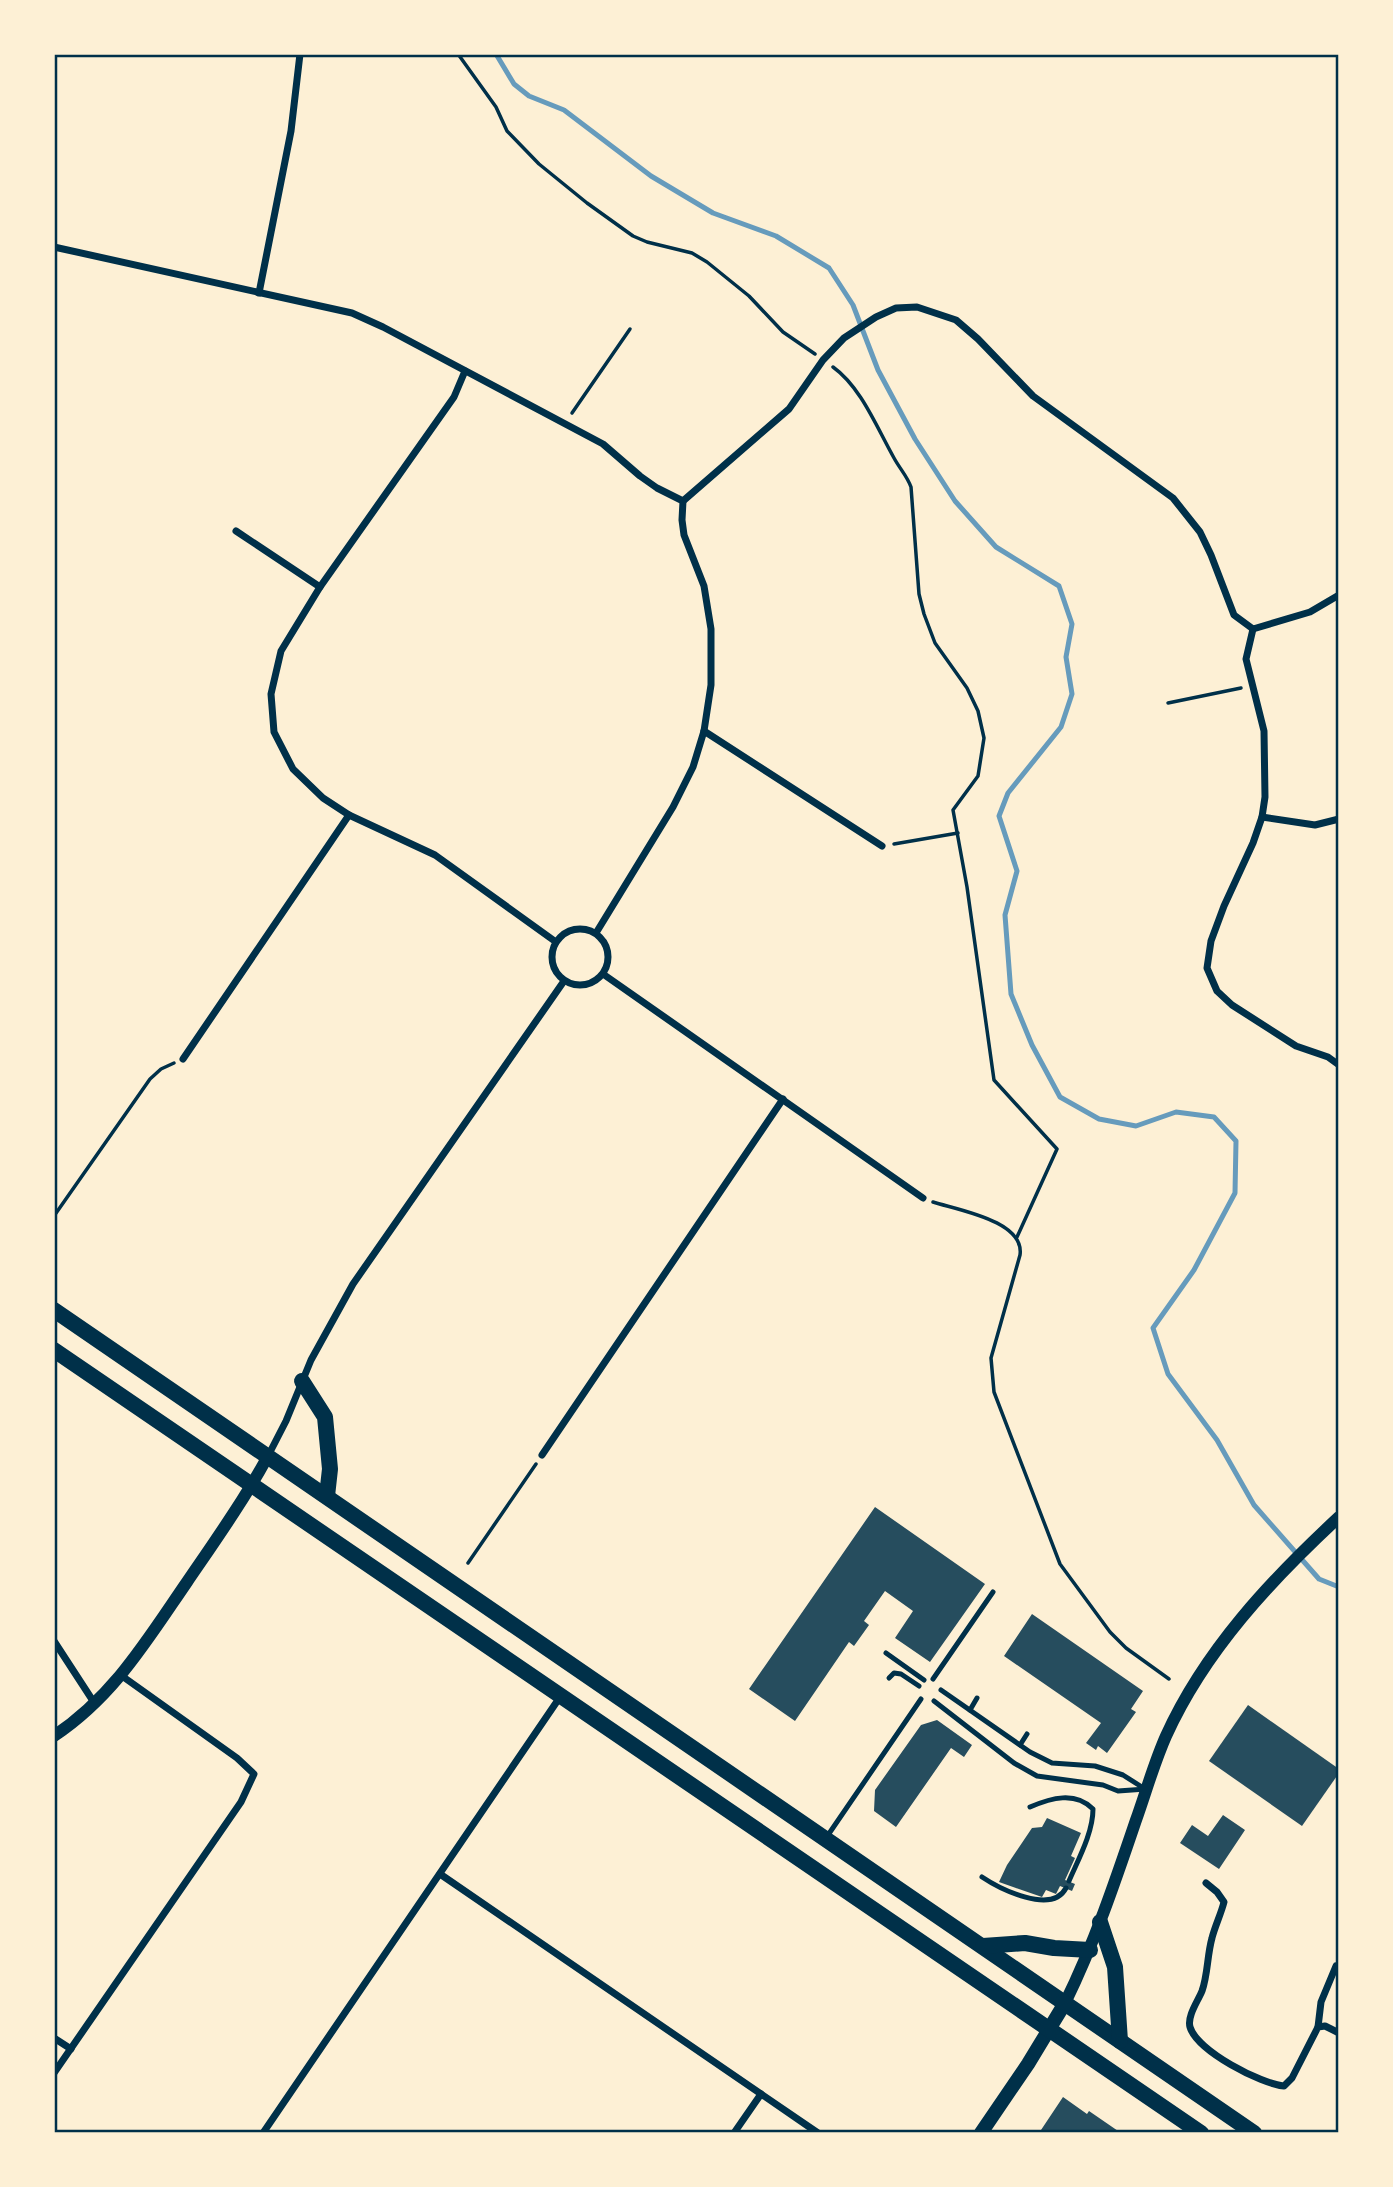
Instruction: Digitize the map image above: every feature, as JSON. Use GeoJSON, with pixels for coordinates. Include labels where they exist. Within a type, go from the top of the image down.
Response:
{"type":"FeatureCollection","features":[{"type":"Feature","properties":{"kind":"main road"},"geometry":{"type":"LineString","coordinates":[[54,1310],[1254,2133]]}},
{"type":"Feature","properties":{"kind":"main road"},"geometry":{"type":"LineString","coordinates":[[54,1350],[1201,2133]]}},
{"type":"Feature","properties":{"kind":"main road"},"geometry":{"type":"LineString","coordinates":[[302,1381],[326,1417],[330,1469],[327,1496]]}},
{"type":"Feature","properties":{"kind":"main road"},"geometry":{"type":"LineString","coordinates":[[1100,1922],[1115,1967],[1120,2041]]}},
{"type":"Feature","properties":{"kind":"main road"},"geometry":{"type":"LineString","coordinates":[[983,1946],[1025,1943],[1090,1950]]}},
{"type":"Feature","properties":{"kind":"main road"},"geometry":{"type":"LineString","coordinates":[[981,2133],[1065,2003]]}},
{"type":"Feature","properties":{"kind":"street"},"geometry":{"type":"LineString","coordinates":[[259,293],[291,131],[300,54]]}},
{"type":"Feature","properties":{"kind":"street"},"geometry":{"type":"LineString","coordinates":[[54,247],[352,313],[466,370],[603,444],[640,476],[683,501]]}},
{"type":"Feature","properties":{"kind":"street"},"geometry":{"type":"LineString","coordinates":[[683,501],[789,410],[823,360],[844,338],[876,317],[896,308],[917,307],[956,320],[978,338],[1033,396],[1173,498],[1200,532],[1234,615],[1253,629]]}},
{"type":"Feature","properties":{"kind":"street"},"geometry":{"type":"LineString","coordinates":[[466,370],[454,397],[320,587],[281,651],[271,694],[274,732],[293,769],[323,798],[349,815],[435,855],[556,942]]}},
{"type":"Feature","properties":{"kind":"street"},"geometry":{"type":"LineString","coordinates":[[596,933],[673,807],[694,767],[704,731],[711,685],[711,629],[704,586],[684,535],[683,501]]}},
{"type":"Feature","properties":{"kind":"street"},"geometry":{"type":"LineString","coordinates":[[236,531],[320,587]]}},
{"type":"Feature","properties":{"kind":"street"},"geometry":{"type":"LineString","coordinates":[[1253,629],[1310,612],[1339,595]]}},
{"type":"Feature","properties":{"kind":"street"},"geometry":{"type":"LineString","coordinates":[[1253,629],[1246,659],[1264,732],[1265,797],[1262,817],[1253,843],[1219,918],[1211,942],[1207,968],[1217,991],[1232,1005],[1296,1046],[1328,1057],[1339,1065]]}},
{"type":"Feature","properties":{"kind":"street"},"geometry":{"type":"LineString","coordinates":[[704,731],[882,846]]}},
{"type":"Feature","properties":{"kind":"street"},"geometry":{"type":"LineString","coordinates":[[183,1059],[349,815]]}},
{"type":"Feature","properties":{"kind":"street"},"geometry":{"type":"LineString","coordinates":[[1262,817],[1315,825],[1339,819]]}},
{"type":"Feature","properties":{"kind":"street"},"geometry":{"type":"LineString","coordinates":[[575,929],[596,933],[609,952],[608,964],[603,974],[595,982],[585,986],[564,981],[556,973],[552,963],[556,942],[575,929]]}},
{"type":"Feature","properties":{"kind":"street"},"geometry":{"type":"LineString","coordinates":[[603,974],[923,1198]]}},
{"type":"Feature","properties":{"kind":"street"},"geometry":{"type":"LineString","coordinates":[[54,1736],[95,1703],[122,1676],[252,1485],[286,1421],[322,1339],[353,1284],[564,981]]}},
{"type":"Feature","properties":{"kind":"street"},"geometry":{"type":"LineString","coordinates":[[542,1455],[783,1099]]}},
{"type":"Feature","properties":{"kind":"street"},"geometry":{"type":"LineString","coordinates":[[1065,2003],[1090,1950],[1165,1738],[1187,1695],[1260,1594],[1338,1518]]}},
{"type":"Feature","properties":{"kind":"street"},"geometry":{"type":"LineString","coordinates":[[54,1641],[95,1703]]}},
{"type":"Feature","properties":{"kind":"street"},"geometry":{"type":"LineString","coordinates":[[54,2073],[241,1802],[254,1774],[237,1758],[122,1676]]}},
{"type":"Feature","properties":{"kind":"street"},"geometry":{"type":"LineString","coordinates":[[263,2133],[562,1695]]}},
{"type":"Feature","properties":{"kind":"street"},"geometry":{"type":"LineString","coordinates":[[440,1874],[818,2133]]}},
{"type":"Feature","properties":{"kind":"street"},"geometry":{"type":"LineString","coordinates":[[1206,1883],[1224,1902],[1211,1940],[1205,1983],[1190,2016],[1190,2027],[1199,2039],[1223,2060],[1252,2077],[1272,2085],[1284,2086],[1292,2078],[1318,2027],[1321,2002],[1336,1966]]}},
{"type":"Feature","properties":{"kind":"street"},"geometry":{"type":"LineString","coordinates":[[1318,2027],[1325,2026],[1339,2033]]}},
{"type":"Feature","properties":{"kind":"street"},"geometry":{"type":"LineString","coordinates":[[54,2038],[71,2049]]}},
{"type":"Feature","properties":{"kind":"street"},"geometry":{"type":"LineString","coordinates":[[734,2133],[761,2094]]}},
{"type":"Feature","properties":{"kind":"lane"},"geometry":{"type":"LineString","coordinates":[[933,1679],[993,1592]]}},
{"type":"Feature","properties":{"kind":"lane"},"geometry":{"type":"LineString","coordinates":[[886,1653],[924,1680]]}},
{"type":"Feature","properties":{"kind":"lane"},"geometry":{"type":"LineString","coordinates":[[888,1678],[894,1673],[901,1674],[919,1686]]}},
{"type":"Feature","properties":{"kind":"lane"},"geometry":{"type":"LineString","coordinates":[[941,1690],[1020,1745],[1052,1763],[1095,1766],[1123,1775],[1146,1790]]}},
{"type":"Feature","properties":{"kind":"lane"},"geometry":{"type":"LineString","coordinates":[[970,1710],[977,1698]]}},
{"type":"Feature","properties":{"kind":"lane"},"geometry":{"type":"LineString","coordinates":[[825,1839],[921,1699]]}},
{"type":"Feature","properties":{"kind":"lane"},"geometry":{"type":"LineString","coordinates":[[934,1701],[1014,1763],[1037,1776],[1103,1784],[1118,1791],[1146,1790]]}},
{"type":"Feature","properties":{"kind":"lane"},"geometry":{"type":"LineString","coordinates":[[1020,1745],[1027,1734]]}},
{"type":"Feature","properties":{"kind":"lane"},"geometry":{"type":"LineString","coordinates":[[1030,1807],[1046,1800],[1070,1797],[1086,1802],[1093,1809],[1084,1847],[1069,1881]]}},
{"type":"Feature","properties":{"kind":"lane"},"geometry":{"type":"LineString","coordinates":[[982,1877],[1000,1888],[1048,1901],[1062,1895],[1066,1888]]}},
{"type":"Feature","properties":{"kind":"path"},"geometry":{"type":"LineString","coordinates":[[458,54],[495,107],[507,131],[539,164],[633,236],[692,253],[706,262],[742,290],[783,332],[841,373],[853,386],[897,464],[907,476],[911,487],[917,569],[924,614],[935,643],[967,688],[978,711],[984,738],[978,776],[953,810],[967,887],[994,1080],[1057,1149],[1017,1237]]}},
{"type":"Feature","properties":{"kind":"path"},"geometry":{"type":"LineString","coordinates":[[565,423],[630,329]]}},
{"type":"Feature","properties":{"kind":"path"},"geometry":{"type":"LineString","coordinates":[[1168,703],[1253,685]]}},
{"type":"Feature","properties":{"kind":"path"},"geometry":{"type":"LineString","coordinates":[[882,846],[958,834]]}},
{"type":"Feature","properties":{"kind":"path"},"geometry":{"type":"LineString","coordinates":[[54,1216],[150,1079],[160,1069],[183,1059]]}},
{"type":"Feature","properties":{"kind":"path"},"geometry":{"type":"LineString","coordinates":[[923,1198],[1007,1227],[1017,1237],[1021,1246],[1020,1255],[991,1358],[994,1392],[1060,1564],[1110,1632],[1126,1648],[1169,1679]]}},
{"type":"Feature","properties":{"kind":"path"},"geometry":{"type":"LineString","coordinates":[[468,1563],[542,1455]]}},
{"type":"Feature","properties":{"kind":"building"},"geometry":{"type":"Polygon","coordinates":[[[875,1507],[985,1584],[930,1662],[895,1638],[913,1611],[885,1591],[864,1621],[869,1625],[854,1646],[849,1642],[795,1721],[749,1689],[875,1507]]]}},
{"type":"Feature","properties":{"kind":"building"},"geometry":{"type":"Polygon","coordinates":[[[1032,1614],[1143,1691],[1131,1709],[1136,1712],[1107,1753],[1098,1746],[1096,1750],[1086,1743],[1101,1723],[1004,1656],[1032,1614]]]}},
{"type":"Feature","properties":{"kind":"building"},"geometry":{"type":"Polygon","coordinates":[[[1248,1705],[1339,1769],[1339,1773],[1302,1826],[1209,1761],[1248,1705]]]}},
{"type":"Feature","properties":{"kind":"building"},"geometry":{"type":"Polygon","coordinates":[[[937,1720],[972,1745],[964,1757],[951,1748],[896,1827],[874,1811],[875,1790],[921,1725],[937,1720]]]}},
{"type":"Feature","properties":{"kind":"building"},"geometry":{"type":"Polygon","coordinates":[[[1223,1815],[1245,1830],[1219,1869],[1180,1843],[1192,1825],[1208,1836],[1223,1815]]]}},
{"type":"Feature","properties":{"kind":"building"},"geometry":{"type":"Polygon","coordinates":[[[1047,1818],[1081,1833],[1071,1856],[1075,1858],[1065,1880],[1075,1884],[1072,1891],[1060,1886],[1056,1894],[1046,1890],[1042,1897],[999,1882],[1032,1828],[1042,1827],[1047,1818]]]}},
{"type":"Feature","properties":{"kind":"building"},"geometry":{"type":"Polygon","coordinates":[[[1063,2097],[1087,2114],[1089,2111],[1121,2133],[1039,2133],[1063,2097]]]}},
{"type":"Feature","properties":{"kind":"waterway"},"geometry":{"type":"LineString","coordinates":[[496,54],[514,84],[529,96],[564,110],[651,176],[713,213],[776,236],[829,268],[853,305],[878,370],[915,439],[955,501],[996,547],[1059,586],[1072,624],[1066,657],[1072,694],[1061,727],[1008,793],[999,816],[1017,871],[1005,915],[1011,994],[1032,1045],[1060,1097],[1099,1119],[1136,1126],[1176,1112],[1214,1117],[1236,1141],[1235,1193],[1194,1270],[1153,1328],[1168,1374],[1217,1440],[1254,1505],[1319,1579],[1339,1587]]}}]}
